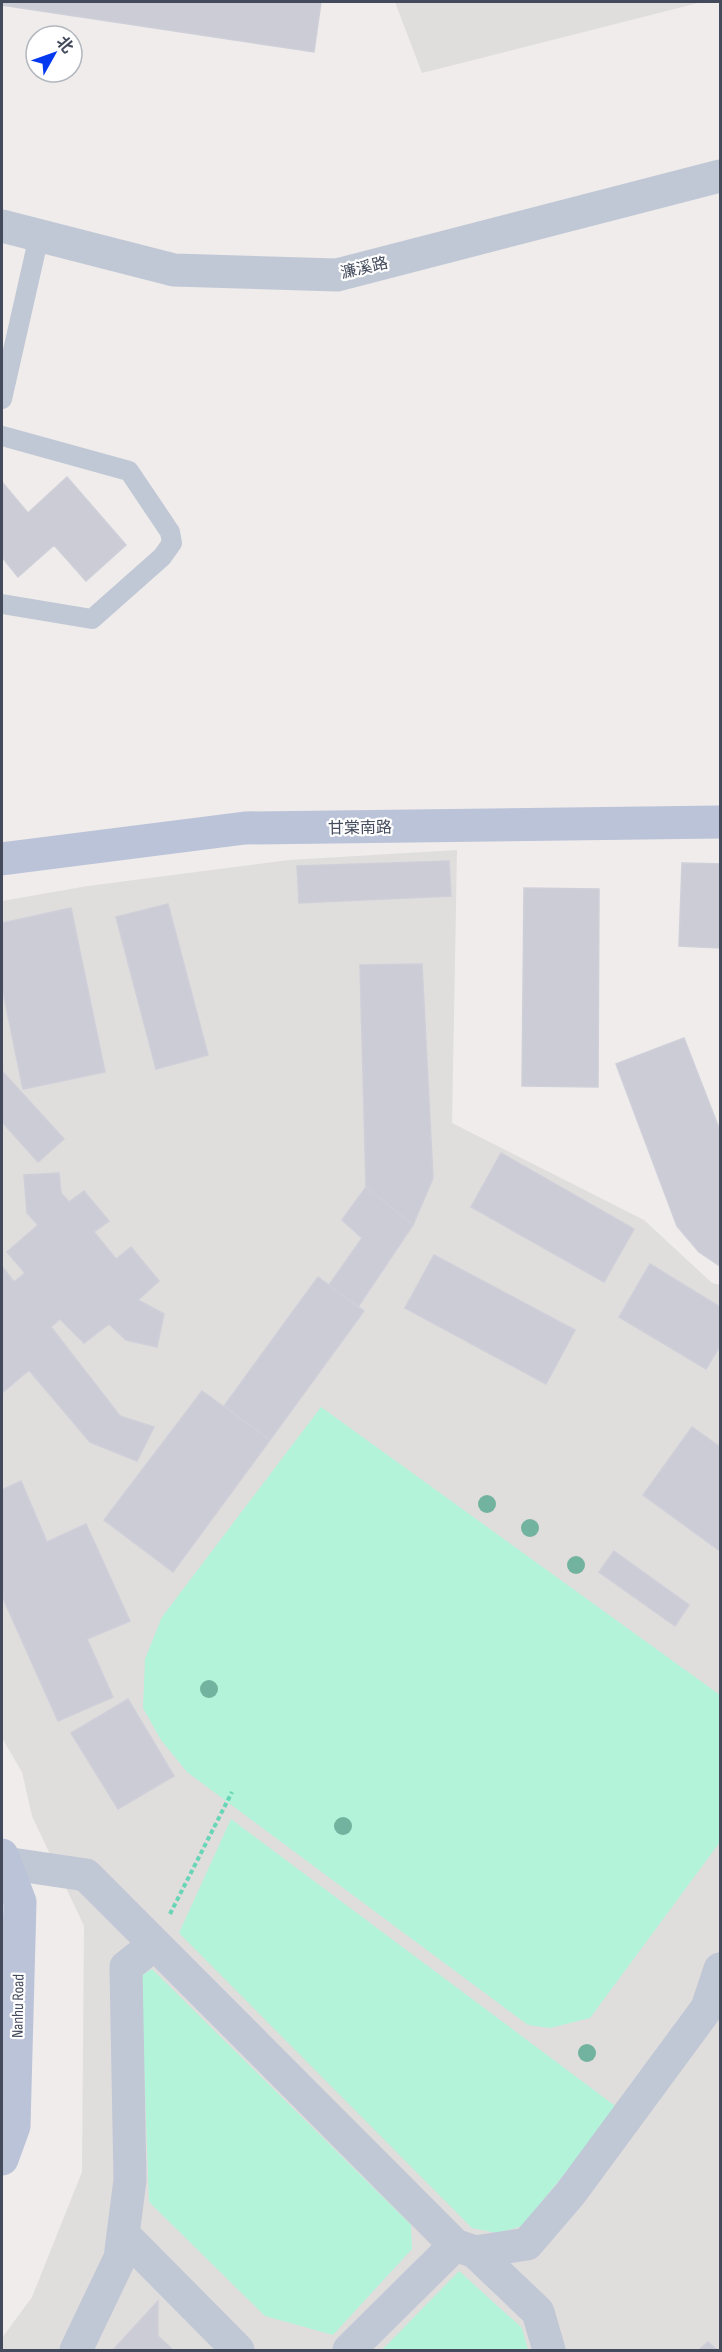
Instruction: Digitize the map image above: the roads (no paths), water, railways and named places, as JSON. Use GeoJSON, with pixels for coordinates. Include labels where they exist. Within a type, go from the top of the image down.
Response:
{"type":"FeatureCollection","features":[{"type":"Feature","properties":{"kind":"street","name":"濂溪路"},"geometry":{"type":"LineString","coordinates":[[2,226],[174,270],[337,274],[720,176]]}},
{"type":"Feature","properties":{"kind":"street","name":"甘棠南路"},"geometry":{"type":"LineString","coordinates":[[2,859],[245,828],[720,822]]}},
{"type":"Feature","properties":{"kind":"street"},"geometry":{"type":"LineString","coordinates":[[3,1859],[86,1875],[465,2249],[538,2312],[549,2350]]}},
{"type":"Feature","properties":{"kind":"street","name":"Nanhu Road"},"geometry":{"type":"LineString","coordinates":[[2,2159],[14,2126],[20,1902],[3,1859]]}},
{"type":"Feature","properties":{"kind":"street"},"geometry":{"type":"LineString","coordinates":[[76,2350],[120,2258],[130,2180],[126,1967],[154,1944]]}},
{"type":"Feature","properties":{"kind":"street"},"geometry":{"type":"LineString","coordinates":[[349,2350],[465,2249],[527,2244],[570,2194],[707,2008],[720,1969]]}},
{"type":"Feature","properties":{"kind":"street"},"geometry":{"type":"LineString","coordinates":[[123,2234],[238,2350]]}},
{"type":"Feature","properties":{"kind":"lane"},"geometry":{"type":"LineString","coordinates":[[2,399],[39,236]]}},
{"type":"Feature","properties":{"kind":"lane"},"geometry":{"type":"LineString","coordinates":[[2,436],[129,471],[170,532],[172,543],[162,557],[92,619],[2,604]]}}]}
